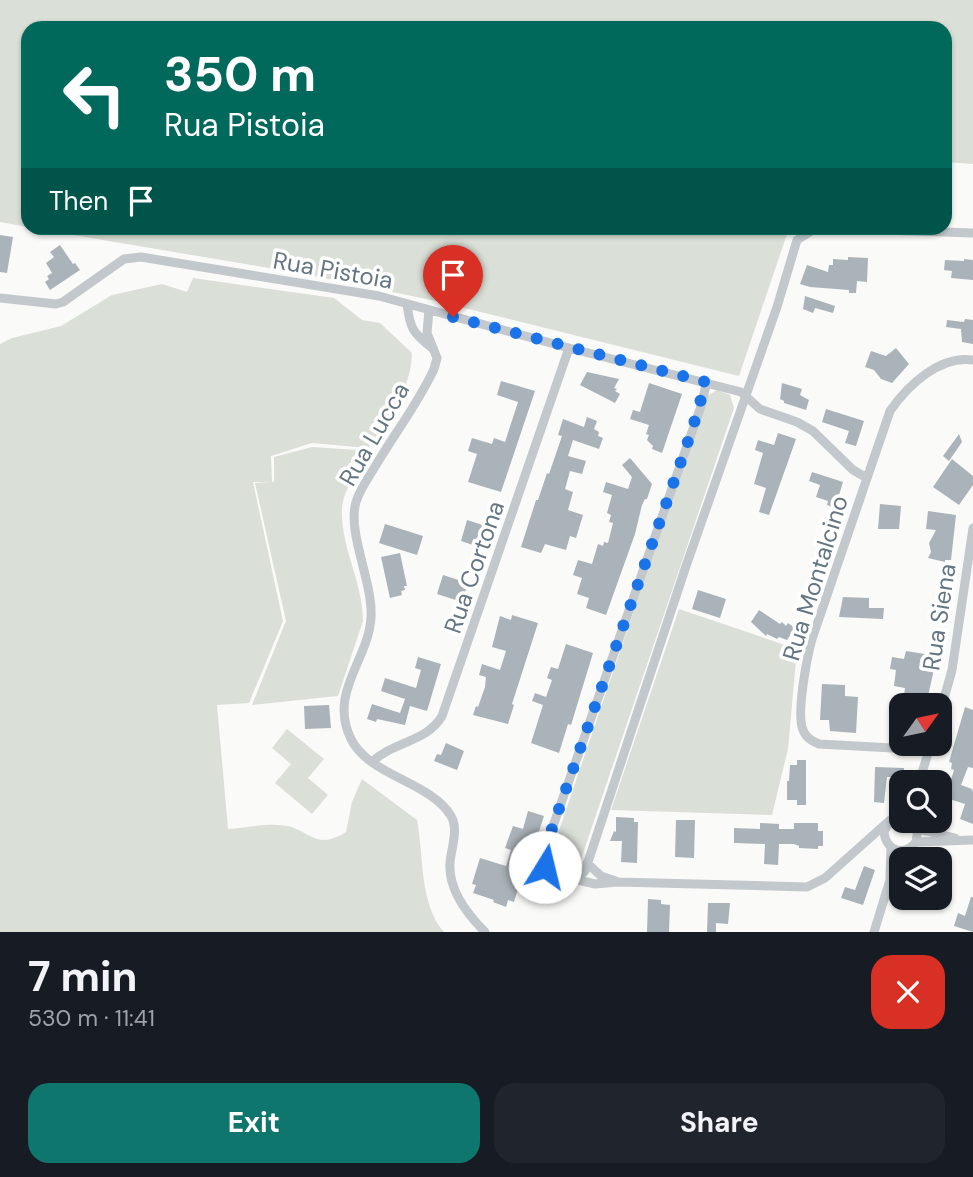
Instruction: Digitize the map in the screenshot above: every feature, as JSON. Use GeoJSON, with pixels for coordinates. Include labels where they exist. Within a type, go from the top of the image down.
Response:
{"type":"FeatureCollection","features":[{"type":"Feature","properties":{"kind":"street"},"geometry":{"type":"LineString","coordinates":[[952,232],[973,233]]}},
{"type":"Feature","properties":{"kind":"street"},"geometry":{"type":"LineString","coordinates":[[574,879],[585,871],[686,566],[777,307],[797,240],[803,235]]}},
{"type":"Feature","properties":{"kind":"street","name":"Rua Pistoia"},"geometry":{"type":"LineString","coordinates":[[0,298],[56,304],[64,302],[124,260],[141,257],[379,296],[741,392],[760,409],[797,422],[813,431],[853,470],[867,478]]}},
{"type":"Feature","properties":{"kind":"street"},"geometry":{"type":"LineString","coordinates":[[407,304],[410,325],[416,335],[434,349]]}},
{"type":"Feature","properties":{"kind":"street","name":"Rua Lucca"},"geometry":{"type":"LineString","coordinates":[[429,310],[428,333],[437,358],[432,373],[363,486],[354,510],[371,597],[371,621],[346,688],[345,717],[351,739],[361,753],[433,799],[445,808],[453,819],[450,865],[452,881],[471,918],[485,932]]}},
{"type":"Feature","properties":{"kind":"street","name":"Rua Cortona"},"geometry":{"type":"LineString","coordinates":[[372,762],[383,751],[435,728],[442,716],[569,348]]}},
{"type":"Feature","properties":{"kind":"street","name":"Rua Montalcino"},"geometry":{"type":"LineString","coordinates":[[889,746],[819,744],[807,737],[801,725],[807,660],[886,419],[899,398],[916,382],[948,361],[958,358],[973,360]]}},
{"type":"Feature","properties":{"kind":"street"},"geometry":{"type":"LineString","coordinates":[[706,382],[695,422],[546,846],[545,867],[560,879],[595,884],[618,882],[807,887],[825,878],[889,823]]}},
{"type":"Feature","properties":{"kind":"street","name":"Rua Siena"},"geometry":{"type":"LineString","coordinates":[[945,693],[973,528]]}},
{"type":"Feature","properties":{"kind":"street"},"geometry":{"type":"LineString","coordinates":[[889,826],[884,832],[889,846]]}},
{"type":"Feature","properties":{"kind":"street"},"geometry":{"type":"LineString","coordinates":[[916,833],[916,842]]}},
{"type":"Feature","properties":{"kind":"street"},"geometry":{"type":"LineString","coordinates":[[943,833],[960,839]]}},
{"type":"Feature","properties":{"kind":"street"},"geometry":{"type":"LineString","coordinates":[[910,847],[916,842],[973,840]]}},
{"type":"Feature","properties":{"kind":"street"},"geometry":{"type":"LineString","coordinates":[[860,848],[875,843],[889,846]]}},
{"type":"Feature","properties":{"kind":"street"},"geometry":{"type":"LineString","coordinates":[[587,863],[601,876],[618,882]]}},
{"type":"Feature","properties":{"kind":"street"},"geometry":{"type":"LineString","coordinates":[[874,932],[889,883]]}},
{"type":"Feature","properties":{"kind":"shaded area"},"geometry":{"type":"Polygon","coordinates":[[[0,0],[973,0],[973,164],[952,162],[952,21],[21,21],[21,226],[0,222],[0,0]]]}},
{"type":"Feature","properties":{"kind":"shaded area"},"geometry":{"type":"Polygon","coordinates":[[[73,235],[787,235],[739,376],[436,301],[310,275],[73,235]]]}},
{"type":"Feature","properties":{"kind":"shaded area"},"geometry":{"type":"Polygon","coordinates":[[[193,278],[334,298],[362,320],[380,323],[412,353],[408,380],[403,392],[368,448],[312,443],[271,456],[274,482],[274,457],[312,447],[371,451],[343,501],[344,536],[359,593],[363,621],[338,696],[252,705],[286,621],[255,483],[270,482],[253,482],[283,621],[249,703],[217,705],[228,829],[278,825],[297,829],[318,839],[335,838],[346,832],[352,802],[362,779],[417,820],[426,894],[436,921],[444,932],[0,932],[0,344],[12,338],[61,326],[112,295],[162,284],[187,292],[193,278]]]}},
{"type":"Feature","properties":{"kind":"shaded area"},"geometry":{"type":"Polygon","coordinates":[[[717,390],[730,395],[734,408],[578,868],[560,872],[553,867],[550,857],[707,396],[717,390]]]}},
{"type":"Feature","properties":{"kind":"shaded area"},"geometry":{"type":"Polygon","coordinates":[[[679,609],[797,649],[788,749],[772,815],[611,810],[679,609]]]}},
{"type":"Feature","properties":{"kind":"shaded area"},"geometry":{"type":"Polygon","coordinates":[[[287,729],[324,759],[308,778],[328,795],[312,814],[275,783],[291,764],[272,748],[287,729]]]}},
{"type":"Feature","properties":{"kind":"building"},"geometry":{"type":"Polygon","coordinates":[[[0,235],[13,237],[7,273],[0,272],[0,235]]]}},
{"type":"Feature","properties":{"kind":"building"},"geometry":{"type":"Polygon","coordinates":[[[60,245],[80,270],[50,290],[45,282],[49,279],[47,276],[52,273],[46,263],[54,257],[50,252],[60,245]]]}},
{"type":"Feature","properties":{"kind":"building"},"geometry":{"type":"Polygon","coordinates":[[[848,257],[868,258],[867,282],[857,281],[856,293],[800,284],[807,265],[828,272],[829,265],[833,265],[833,259],[848,260],[848,257]]]}},
{"type":"Feature","properties":{"kind":"building"},"geometry":{"type":"Polygon","coordinates":[[[945,260],[973,260],[973,280],[951,278],[952,271],[944,270],[945,260]]]}},
{"type":"Feature","properties":{"kind":"building"},"geometry":{"type":"Polygon","coordinates":[[[805,296],[835,306],[833,313],[815,308],[813,313],[803,309],[805,296]]]}},
{"type":"Feature","properties":{"kind":"building"},"geometry":{"type":"Polygon","coordinates":[[[965,319],[973,320],[973,344],[962,342],[961,329],[946,327],[947,320],[964,322],[965,319]]]}},
{"type":"Feature","properties":{"kind":"building"},"geometry":{"type":"Polygon","coordinates":[[[896,348],[909,364],[892,383],[881,379],[874,370],[865,367],[871,351],[886,356],[896,348]]]}},
{"type":"Feature","properties":{"kind":"building"},"geometry":{"type":"Polygon","coordinates":[[[587,372],[619,379],[614,388],[620,394],[615,403],[580,385],[587,372]]]}},
{"type":"Feature","properties":{"kind":"building"},"geometry":{"type":"Polygon","coordinates":[[[501,381],[535,391],[501,492],[468,482],[477,454],[468,451],[472,438],[492,444],[494,438],[505,442],[518,402],[497,395],[501,381]]]}},
{"type":"Feature","properties":{"kind":"building"},"geometry":{"type":"Polygon","coordinates":[[[649,383],[682,394],[662,453],[652,449],[653,446],[647,440],[649,425],[630,419],[633,410],[640,412],[649,383]]]}},
{"type":"Feature","properties":{"kind":"building"},"geometry":{"type":"Polygon","coordinates":[[[782,383],[802,389],[800,395],[809,400],[806,410],[784,403],[780,399],[782,383]]]}},
{"type":"Feature","properties":{"kind":"building"},"geometry":{"type":"Polygon","coordinates":[[[826,409],[864,421],[856,446],[845,443],[849,431],[822,422],[826,409]]]}},
{"type":"Feature","properties":{"kind":"building"},"geometry":{"type":"Polygon","coordinates":[[[587,417],[597,421],[594,429],[599,432],[598,436],[603,438],[599,449],[573,440],[568,456],[586,461],[582,474],[570,471],[565,489],[573,492],[568,510],[583,515],[576,538],[570,536],[566,550],[545,544],[541,553],[521,547],[536,500],[547,473],[549,474],[562,436],[558,435],[563,419],[584,427],[587,417]]]}},
{"type":"Feature","properties":{"kind":"building"},"geometry":{"type":"Polygon","coordinates":[[[778,433],[796,439],[769,515],[759,512],[766,488],[754,484],[763,453],[755,450],[758,440],[774,445],[778,433]]]}},
{"type":"Feature","properties":{"kind":"building"},"geometry":{"type":"Polygon","coordinates":[[[959,434],[962,442],[949,461],[943,456],[959,434]]]}},
{"type":"Feature","properties":{"kind":"building"},"geometry":{"type":"Polygon","coordinates":[[[630,458],[652,484],[642,505],[635,534],[606,615],[586,608],[589,598],[577,594],[582,578],[573,575],[578,560],[592,564],[598,544],[603,546],[604,542],[608,543],[613,523],[609,522],[611,515],[607,513],[612,495],[603,492],[606,482],[628,489],[632,477],[622,465],[630,458]]]}},
{"type":"Feature","properties":{"kind":"building"},"geometry":{"type":"Polygon","coordinates":[[[952,459],[973,476],[973,485],[959,505],[933,487],[952,459]]]}},
{"type":"Feature","properties":{"kind":"building"},"geometry":{"type":"Polygon","coordinates":[[[812,472],[843,482],[835,508],[827,505],[828,501],[816,497],[820,485],[809,481],[812,472]]]}},
{"type":"Feature","properties":{"kind":"building"},"geometry":{"type":"Polygon","coordinates":[[[880,504],[901,506],[899,529],[878,529],[880,504]]]}},
{"type":"Feature","properties":{"kind":"building"},"geometry":{"type":"Polygon","coordinates":[[[928,511],[956,515],[951,560],[945,562],[928,558],[931,552],[929,543],[936,530],[926,529],[928,511]]]}},
{"type":"Feature","properties":{"kind":"building"},"geometry":{"type":"Polygon","coordinates":[[[467,520],[489,527],[482,548],[461,541],[467,520]]]}},
{"type":"Feature","properties":{"kind":"building"},"geometry":{"type":"Polygon","coordinates":[[[385,524],[423,536],[417,555],[379,543],[385,524]]]}},
{"type":"Feature","properties":{"kind":"building"},"geometry":{"type":"Polygon","coordinates":[[[400,553],[407,586],[401,591],[402,595],[390,598],[381,557],[400,553]]]}},
{"type":"Feature","properties":{"kind":"building"},"geometry":{"type":"Polygon","coordinates":[[[443,575],[468,583],[462,602],[437,594],[443,575]]]}},
{"type":"Feature","properties":{"kind":"building"},"geometry":{"type":"Polygon","coordinates":[[[698,590],[726,599],[720,618],[692,609],[698,590]]]}},
{"type":"Feature","properties":{"kind":"building"},"geometry":{"type":"Polygon","coordinates":[[[843,597],[869,598],[869,608],[884,608],[883,619],[839,617],[843,597]]]}},
{"type":"Feature","properties":{"kind":"building"},"geometry":{"type":"Polygon","coordinates":[[[759,610],[780,624],[782,622],[786,626],[788,623],[795,628],[787,640],[767,634],[766,636],[751,622],[759,610]]]}},
{"type":"Feature","properties":{"kind":"building"},"geometry":{"type":"Polygon","coordinates":[[[512,615],[538,623],[508,724],[473,715],[485,687],[486,677],[479,675],[482,664],[500,670],[506,651],[492,647],[500,616],[511,620],[512,615]]]}},
{"type":"Feature","properties":{"kind":"building"},"geometry":{"type":"Polygon","coordinates":[[[566,644],[593,653],[571,725],[568,724],[559,753],[531,743],[543,705],[532,701],[535,693],[546,697],[552,680],[547,678],[551,667],[558,669],[566,644]]]}},
{"type":"Feature","properties":{"kind":"building"},"geometry":{"type":"Polygon","coordinates":[[[906,651],[937,656],[929,693],[904,693],[905,688],[894,686],[896,670],[890,669],[892,657],[904,659],[906,651]]]}},
{"type":"Feature","properties":{"kind":"building"},"geometry":{"type":"Polygon","coordinates":[[[418,657],[441,664],[427,711],[410,706],[405,725],[367,719],[372,704],[400,713],[405,699],[381,691],[385,678],[416,688],[421,670],[415,668],[418,657]]]}},
{"type":"Feature","properties":{"kind":"building"},"geometry":{"type":"Polygon","coordinates":[[[822,684],[845,685],[845,696],[858,697],[856,733],[830,731],[829,720],[820,720],[822,684]]]}},
{"type":"Feature","properties":{"kind":"building"},"geometry":{"type":"Polygon","coordinates":[[[329,705],[331,728],[305,729],[304,706],[329,705]]]}},
{"type":"Feature","properties":{"kind":"building"},"geometry":{"type":"Polygon","coordinates":[[[965,707],[973,710],[973,768],[968,767],[961,785],[973,792],[973,824],[960,819],[965,804],[952,800],[954,770],[949,762],[965,707]]]}},
{"type":"Feature","properties":{"kind":"building"},"geometry":{"type":"Polygon","coordinates":[[[446,743],[464,751],[457,770],[434,761],[437,754],[441,755],[446,743]]]}},
{"type":"Feature","properties":{"kind":"building"},"geometry":{"type":"Polygon","coordinates":[[[797,760],[806,760],[806,805],[797,805],[797,800],[787,800],[790,765],[797,765],[797,760]]]}},
{"type":"Feature","properties":{"kind":"building"},"geometry":{"type":"Polygon","coordinates":[[[875,767],[904,768],[889,770],[884,803],[874,802],[875,767]]]}},
{"type":"Feature","properties":{"kind":"building"},"geometry":{"type":"Polygon","coordinates":[[[528,811],[544,816],[529,862],[523,860],[514,902],[508,900],[506,907],[473,893],[476,885],[472,884],[480,858],[506,866],[511,850],[505,848],[513,826],[523,829],[528,811]]]}},
{"type":"Feature","properties":{"kind":"building"},"geometry":{"type":"Polygon","coordinates":[[[616,817],[634,818],[634,822],[638,822],[637,863],[621,862],[622,841],[610,841],[614,831],[616,832],[616,817]]]}},
{"type":"Feature","properties":{"kind":"building"},"geometry":{"type":"Polygon","coordinates":[[[676,820],[695,820],[694,858],[675,857],[676,820]]]}},
{"type":"Feature","properties":{"kind":"building"},"geometry":{"type":"Polygon","coordinates":[[[760,823],[779,824],[779,829],[794,829],[794,823],[818,823],[818,831],[823,831],[823,846],[818,846],[818,849],[779,844],[778,865],[764,864],[765,844],[734,843],[734,828],[760,829],[760,823]]]}},
{"type":"Feature","properties":{"kind":"building"},"geometry":{"type":"Polygon","coordinates":[[[864,866],[875,870],[863,905],[841,898],[845,887],[855,890],[864,866]]]}},
{"type":"Feature","properties":{"kind":"building"},"geometry":{"type":"Polygon","coordinates":[[[971,897],[973,932],[954,926],[958,913],[965,916],[971,897]]]}},
{"type":"Feature","properties":{"kind":"building"},"geometry":{"type":"Polygon","coordinates":[[[648,899],[661,900],[661,904],[670,905],[669,932],[647,932],[648,899]]]}},
{"type":"Feature","properties":{"kind":"building"},"geometry":{"type":"Polygon","coordinates":[[[708,903],[730,903],[728,924],[716,923],[716,932],[707,932],[708,903]]]}},
{"type":"Feature","properties":{"kind":"route"},"geometry":{"type":"LineString","coordinates":[[453,317],[706,382],[692,430],[546,846],[545,867]]}}]}
